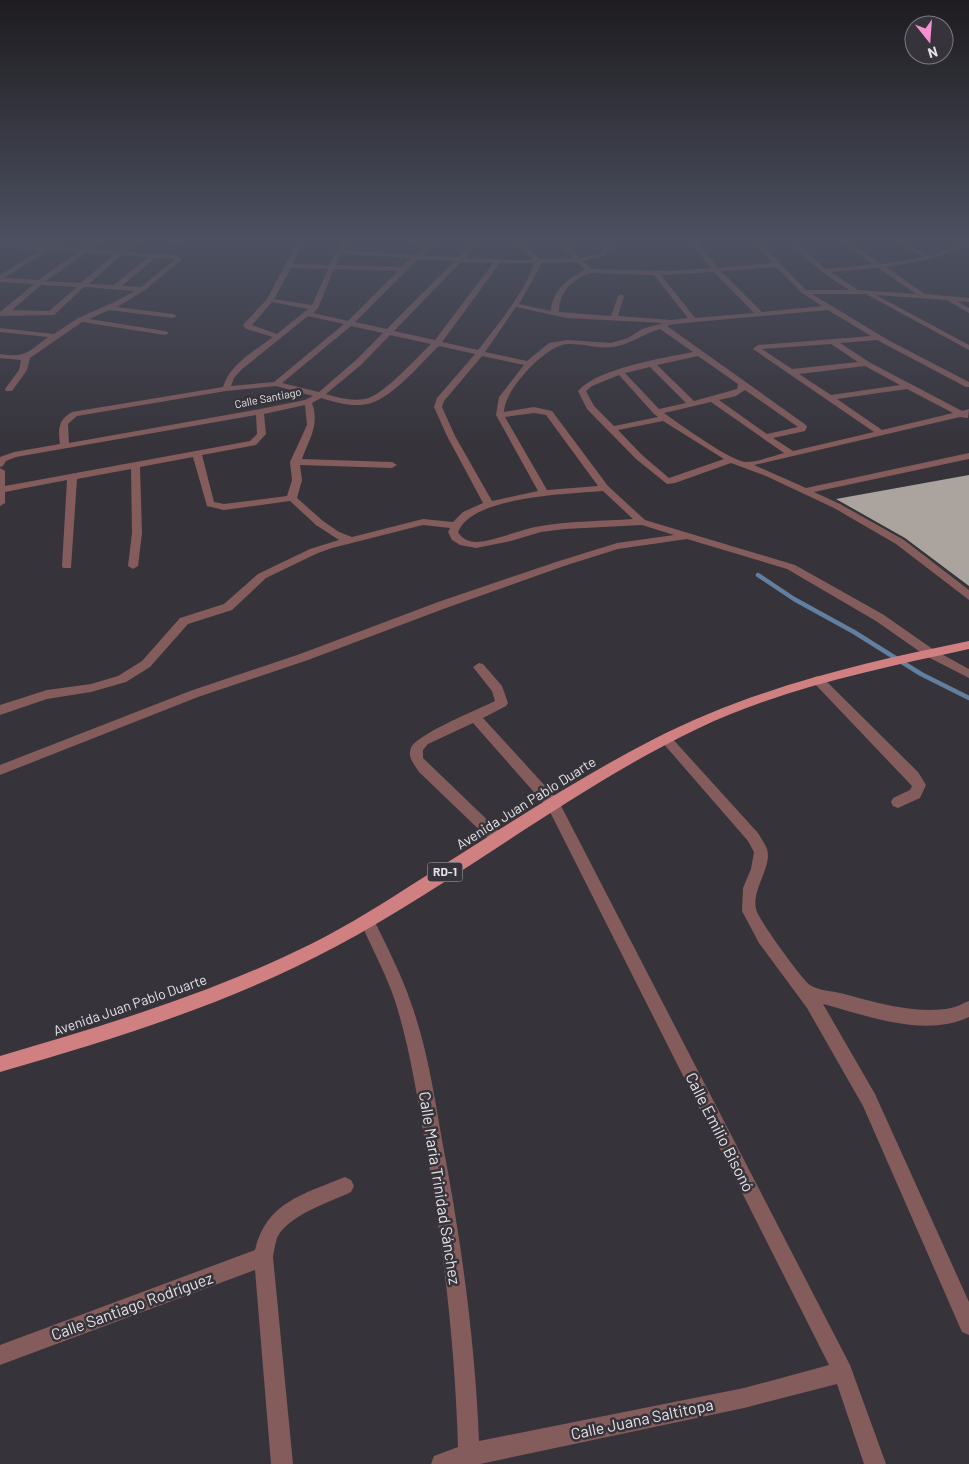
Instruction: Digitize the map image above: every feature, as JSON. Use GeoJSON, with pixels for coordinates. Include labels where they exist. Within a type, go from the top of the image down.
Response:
{"type":"FeatureCollection","features":[{"type":"Feature","properties":{"kind":"main road","name":"Avenida Juan Pablo Duarte"},"geometry":{"type":"LineString","coordinates":[[0,1064],[169,1012],[256,977],[316,949],[367,922],[553,804],[666,739],[760,699],[818,680],[969,645]]}},
{"type":"Feature","properties":{"kind":"street"},"geometry":{"type":"LineString","coordinates":[[3,314],[52,313],[57,308]]}},
{"type":"Feature","properties":{"kind":"street"},"geometry":{"type":"LineString","coordinates":[[1,358],[18,359],[26,357],[81,320],[108,308]]}},
{"type":"Feature","properties":{"kind":"street"},"geometry":{"type":"LineString","coordinates":[[112,308],[172,316]]}},
{"type":"Feature","properties":{"kind":"street"},"geometry":{"type":"LineString","coordinates":[[262,308],[247,325],[277,336]]}},
{"type":"Feature","properties":{"kind":"street"},"geometry":{"type":"LineString","coordinates":[[301,308],[350,323],[529,364]]}},
{"type":"Feature","properties":{"kind":"street"},"geometry":{"type":"LineString","coordinates":[[276,384],[350,323],[365,308]]}},
{"type":"Feature","properties":{"kind":"street","name":"Calle Santiago"},"geometry":{"type":"LineString","coordinates":[[0,464],[3,459],[14,454],[64,447],[308,402],[319,396],[359,362],[413,308]]}},
{"type":"Feature","properties":{"kind":"street"},"geometry":{"type":"LineString","coordinates":[[64,447],[64,422],[75,414],[226,389],[276,384],[352,403],[377,398],[411,370],[437,343],[463,308]]}},
{"type":"Feature","properties":{"kind":"street"},"geometry":{"type":"LineString","coordinates":[[489,504],[451,436],[438,407],[440,400],[481,354],[513,308]]}},
{"type":"Feature","properties":{"kind":"street"},"geometry":{"type":"LineString","coordinates":[[530,308],[556,314],[673,322],[824,308]]}},
{"type":"Feature","properties":{"kind":"street"},"geometry":{"type":"LineString","coordinates":[[555,308],[556,314]]}},
{"type":"Feature","properties":{"kind":"street"},"geometry":{"type":"LineString","coordinates":[[614,318],[617,308]]}},
{"type":"Feature","properties":{"kind":"street"},"geometry":{"type":"LineString","coordinates":[[684,308],[693,320]]}},
{"type":"Feature","properties":{"kind":"street"},"geometry":{"type":"LineString","coordinates":[[754,308],[759,313]]}},
{"type":"Feature","properties":{"kind":"street"},"geometry":{"type":"LineString","coordinates":[[829,308],[878,338],[969,385]]}},
{"type":"Feature","properties":{"kind":"street"},"geometry":{"type":"LineString","coordinates":[[896,308],[969,348]]}},
{"type":"Feature","properties":{"kind":"street"},"geometry":{"type":"LineString","coordinates":[[226,389],[230,376],[238,368],[311,311]]}},
{"type":"Feature","properties":{"kind":"street"},"geometry":{"type":"LineString","coordinates":[[81,320],[165,333]]}},
{"type":"Feature","properties":{"kind":"street"},"geometry":{"type":"LineString","coordinates":[[544,493],[500,416],[503,397],[529,364],[543,351],[557,343],[618,344],[673,322]]}},
{"type":"Feature","properties":{"kind":"street"},"geometry":{"type":"LineString","coordinates":[[661,326],[804,426],[802,429],[768,436]]}},
{"type":"Feature","properties":{"kind":"street"},"geometry":{"type":"LineString","coordinates":[[0,330],[55,336]]}},
{"type":"Feature","properties":{"kind":"street"},"geometry":{"type":"LineString","coordinates":[[878,338],[757,349],[881,433]]}},
{"type":"Feature","properties":{"kind":"street"},"geometry":{"type":"LineString","coordinates":[[833,342],[866,364],[966,414]]}},
{"type":"Feature","properties":{"kind":"street"},"geometry":{"type":"LineString","coordinates":[[700,353],[620,372],[590,383],[582,391],[590,407],[667,481],[672,481],[731,460]]}},
{"type":"Feature","properties":{"kind":"street"},"geometry":{"type":"LineString","coordinates":[[8,389],[23,370],[26,357]]}},
{"type":"Feature","properties":{"kind":"street"},"geometry":{"type":"LineString","coordinates":[[791,372],[866,364]]}},
{"type":"Feature","properties":{"kind":"street"},"geometry":{"type":"LineString","coordinates":[[653,365],[692,404]]}},
{"type":"Feature","properties":{"kind":"street"},"geometry":{"type":"LineString","coordinates":[[620,372],[661,415],[680,429],[731,460],[837,506],[900,542],[969,596]]}},
{"type":"Feature","properties":{"kind":"street"},"geometry":{"type":"LineString","coordinates":[[612,429],[692,404],[733,394],[741,390],[742,384]]}},
{"type":"Feature","properties":{"kind":"street"},"geometry":{"type":"LineString","coordinates":[[829,398],[908,386]]}},
{"type":"Feature","properties":{"kind":"street"},"geometry":{"type":"LineString","coordinates":[[712,399],[792,454]]}},
{"type":"Feature","properties":{"kind":"street"},"geometry":{"type":"LineString","coordinates":[[292,498],[297,479],[296,462],[311,429],[312,412],[308,402]]}},
{"type":"Feature","properties":{"kind":"street"},"geometry":{"type":"LineString","coordinates":[[500,416],[534,410],[549,413],[606,488],[642,522]]}},
{"type":"Feature","properties":{"kind":"street"},"geometry":{"type":"LineString","coordinates":[[1,490],[244,446],[258,440],[263,430],[260,412]]}},
{"type":"Feature","properties":{"kind":"street"},"geometry":{"type":"LineString","coordinates":[[745,465],[966,414]]}},
{"type":"Feature","properties":{"kind":"street"},"geometry":{"type":"LineString","coordinates":[[197,454],[210,504],[224,507],[292,498]]}},
{"type":"Feature","properties":{"kind":"street"},"geometry":{"type":"LineString","coordinates":[[805,491],[969,456]]}},
{"type":"Feature","properties":{"kind":"street"},"geometry":{"type":"LineString","coordinates":[[296,462],[392,465]]}},
{"type":"Feature","properties":{"kind":"street"},"geometry":{"type":"LineString","coordinates":[[133,566],[137,533],[135,465]]}},
{"type":"Feature","properties":{"kind":"street"},"geometry":{"type":"LineString","coordinates":[[0,472],[0,503]]}},
{"type":"Feature","properties":{"kind":"street"},"geometry":{"type":"LineString","coordinates":[[67,566],[72,477]]}},
{"type":"Feature","properties":{"kind":"street"},"geometry":{"type":"LineString","coordinates":[[606,488],[544,493],[489,504],[463,516],[452,532],[456,538],[464,543],[476,545],[511,538],[540,529],[642,522],[791,568],[880,618],[930,653],[969,674]]}},
{"type":"Feature","properties":{"kind":"street"},"geometry":{"type":"LineString","coordinates":[[292,498],[299,506],[342,539],[352,540]]}},
{"type":"Feature","properties":{"kind":"street"},"geometry":{"type":"LineString","coordinates":[[0,710],[47,695],[91,688],[122,679],[146,664],[184,621],[228,607],[262,576],[322,548],[423,522],[455,526]]}},
{"type":"Feature","properties":{"kind":"street"},"geometry":{"type":"LineString","coordinates":[[0,770],[194,694],[304,657],[442,605],[560,564],[617,546],[687,536]]}},
{"type":"Feature","properties":{"kind":"street"},"geometry":{"type":"LineString","coordinates":[[479,667],[498,689],[502,703],[424,742],[417,750],[417,759],[498,839]]}},
{"type":"Feature","properties":{"kind":"street"},"geometry":{"type":"LineString","coordinates":[[818,680],[913,776],[919,785],[915,794],[898,802]]}},
{"type":"Feature","properties":{"kind":"street","name":"Calle Emilio Bisonó"},"geometry":{"type":"LineString","coordinates":[[475,717],[553,804],[843,1372],[875,1464]]}},
{"type":"Feature","properties":{"kind":"street"},"geometry":{"type":"LineString","coordinates":[[666,739],[753,837],[762,851],[758,869],[750,888],[749,911],[764,938],[805,992],[869,1100],[969,1325]]}},
{"type":"Feature","properties":{"kind":"street","name":"Calle María Trinidad Sánchez"},"geometry":{"type":"LineString","coordinates":[[367,922],[409,1019],[443,1188],[456,1278],[466,1388],[469,1459]]}},
{"type":"Feature","properties":{"kind":"street"},"geometry":{"type":"LineString","coordinates":[[805,992],[918,1019],[941,1018],[969,1009]]}},
{"type":"Feature","properties":{"kind":"street"},"geometry":{"type":"LineString","coordinates":[[282,1464],[263,1257],[270,1233],[280,1219],[290,1212],[345,1186]]}},
{"type":"Feature","properties":{"kind":"street","name":"Calle Santiago Rodríguez"},"geometry":{"type":"LineString","coordinates":[[0,1355],[263,1257]]}},
{"type":"Feature","properties":{"kind":"street","name":"Calle Juana Saltitopa"},"geometry":{"type":"LineString","coordinates":[[442,1464],[744,1398],[843,1372]]}},
{"type":"Feature","properties":{"kind":"building"},"geometry":{"type":"Polygon","coordinates":[[[969,475],[969,586],[905,538],[836,499],[969,475]]]}},
{"type":"Feature","properties":{"kind":"waterway"},"geometry":{"type":"LineString","coordinates":[[758,575],[794,599],[854,632],[921,674],[969,698]]}}]}
